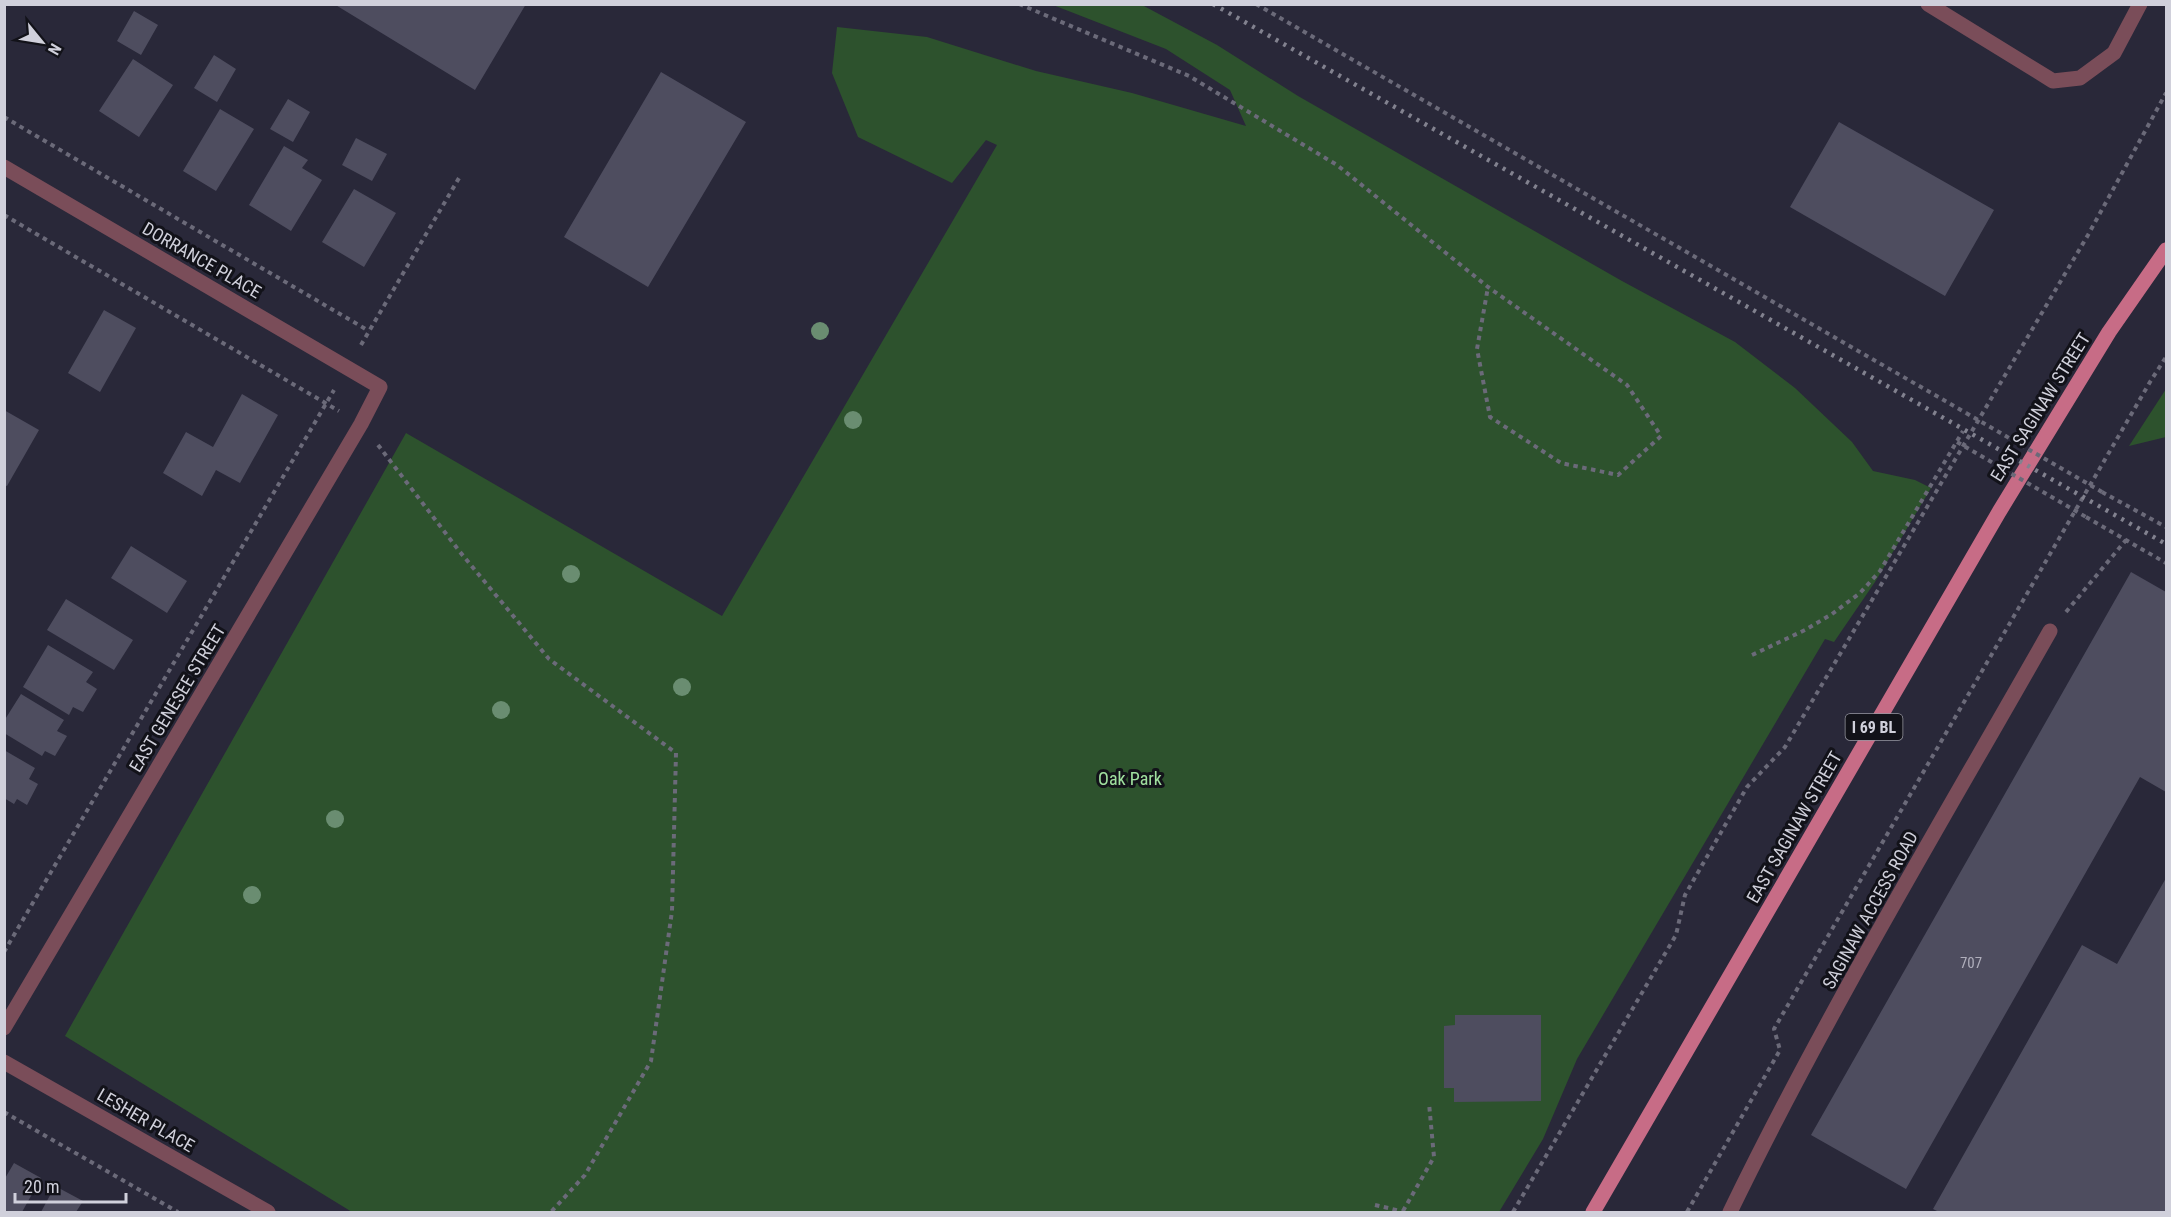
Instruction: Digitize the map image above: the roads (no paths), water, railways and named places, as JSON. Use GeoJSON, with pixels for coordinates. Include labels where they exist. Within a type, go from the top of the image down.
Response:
{"type":"FeatureCollection","features":[{"type":"Feature","properties":{"kind":"main road","name":"EAST SAGINAW STREET"},"geometry":{"type":"LineString","coordinates":[[1593,1212],[1998,512],[2109,332],[2166,250]]}},
{"type":"Feature","properties":{"kind":"street"},"geometry":{"type":"LineString","coordinates":[[1928,4],[2053,81],[2080,78],[2115,53],[2140,4]]}},
{"type":"Feature","properties":{"kind":"street","name":"DORRANCE PLACE"},"geometry":{"type":"LineString","coordinates":[[4,167],[380,387]]}},
{"type":"Feature","properties":{"kind":"street","name":"EAST GENESEE STREET"},"geometry":{"type":"LineString","coordinates":[[4,1028],[361,424],[380,387]]}},
{"type":"Feature","properties":{"kind":"street","name":"SAGINAW ACCESS ROAD"},"geometry":{"type":"LineString","coordinates":[[1730,1212],[1753,1164],[1846,991],[2050,631]]}},
{"type":"Feature","properties":{"kind":"street","name":"LESHER PLACE"},"geometry":{"type":"LineString","coordinates":[[4,1062],[268,1212]]}},
{"type":"Feature","properties":{"kind":"railway"},"geometry":{"type":"LineString","coordinates":[[1213,4],[2166,544]]}},
{"type":"Feature","properties":{"kind":"park label","name":"Oak Park"},"geometry":{"type":"Point","coordinates":[1130,778]}}]}
